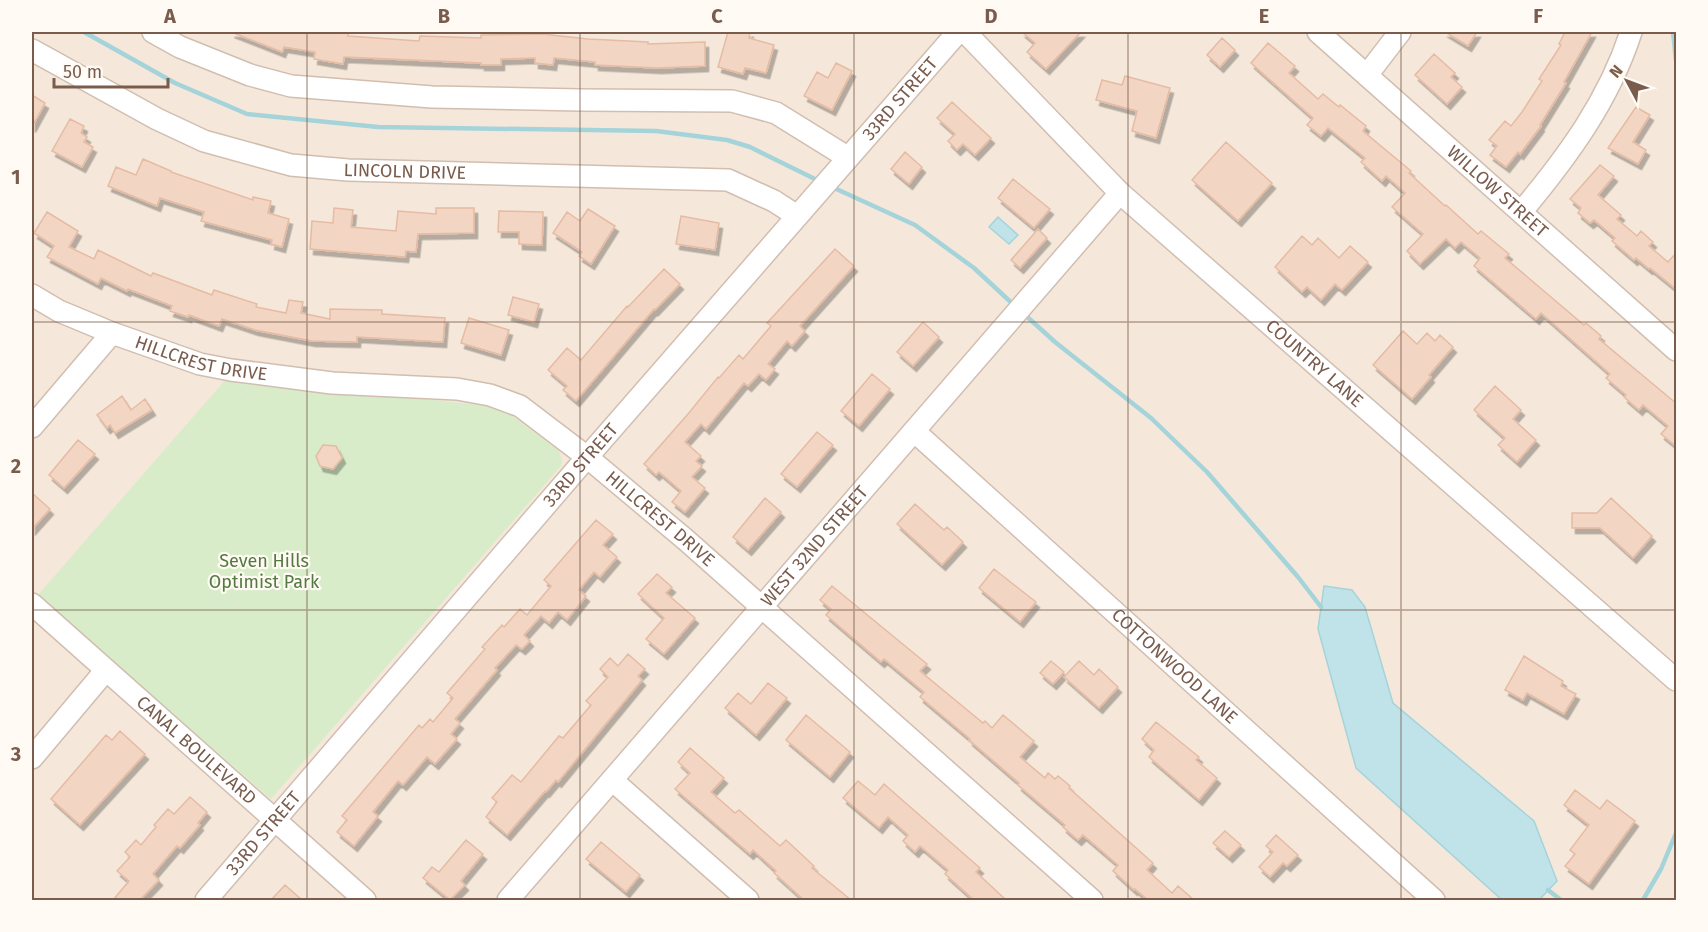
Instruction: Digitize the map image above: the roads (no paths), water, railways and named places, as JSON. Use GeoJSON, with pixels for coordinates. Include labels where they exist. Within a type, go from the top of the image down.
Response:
{"type":"FeatureCollection","features":[{"type":"Feature","properties":{"kind":"street"},"geometry":{"type":"LineString","coordinates":[[153,32],[180,47],[250,75],[291,86],[432,97],[732,101],[776,112],[842,163]]}},
{"type":"Feature","properties":{"kind":"street","name":"33RD STREET"},"geometry":{"type":"LineString","coordinates":[[206,900],[587,457],[958,32]]}},
{"type":"Feature","properties":{"kind":"street","name":"COUNTRY LANE"},"geometry":{"type":"LineString","coordinates":[[965,32],[1120,193],[1677,680]]}},
{"type":"Feature","properties":{"kind":"street","name":"WILLOW STREET"},"geometry":{"type":"LineString","coordinates":[[1318,32],[1677,350]]}},
{"type":"Feature","properties":{"kind":"street"},"geometry":{"type":"LineString","coordinates":[[1367,75],[1400,32]]}},
{"type":"Feature","properties":{"kind":"street"},"geometry":{"type":"LineString","coordinates":[[1521,211],[1567,156],[1588,125],[1622,59],[1631,32]]}},
{"type":"Feature","properties":{"kind":"street","name":"LINCOLN DRIVE"},"geometry":{"type":"LineString","coordinates":[[32,50],[157,119],[204,141],[291,165],[360,171],[728,180],[774,201],[797,216]]}},
{"type":"Feature","properties":{"kind":"street","name":"WEST 32ND STREET"},"geometry":{"type":"LineString","coordinates":[[508,900],[1120,193]]}},
{"type":"Feature","properties":{"kind":"street","name":"HILLCREST DRIVE"},"geometry":{"type":"LineString","coordinates":[[32,295],[59,311],[112,333],[200,364],[332,383],[457,389],[490,395],[520,406],[587,457],[686,540],[1092,900]]}},
{"type":"Feature","properties":{"kind":"street"},"geometry":{"type":"LineString","coordinates":[[32,427],[112,333]]}},
{"type":"Feature","properties":{"kind":"street","name":"COTTONWOOD LANE"},"geometry":{"type":"LineString","coordinates":[[914,431],[1434,900]]}},
{"type":"Feature","properties":{"kind":"street","name":"CANAL BOULEVARD"},"geometry":{"type":"LineString","coordinates":[[32,604],[365,900]]}},
{"type":"Feature","properties":{"kind":"street"},"geometry":{"type":"LineString","coordinates":[[32,758],[106,670]]}},
{"type":"Feature","properties":{"kind":"street"},"geometry":{"type":"LineString","coordinates":[[612,780],[748,900]]}},
{"type":"Feature","properties":{"kind":"water"},"geometry":{"type":"Polygon","coordinates":[[[998,217],[1018,235],[1009,244],[989,227],[998,217]]]}},
{"type":"Feature","properties":{"kind":"water"},"geometry":{"type":"Polygon","coordinates":[[[1324,586],[1352,590],[1365,607],[1393,703],[1534,821],[1557,881],[1539,900],[1502,900],[1356,768],[1318,629],[1324,586]]]}},
{"type":"Feature","properties":{"kind":"waterway"},"geometry":{"type":"LineString","coordinates":[[84,32],[175,83],[247,114],[378,127],[656,131],[727,140],[750,147],[819,181]]}},
{"type":"Feature","properties":{"kind":"waterway"},"geometry":{"type":"LineString","coordinates":[[1673,32],[1676,60]]}},
{"type":"Feature","properties":{"kind":"waterway"},"geometry":{"type":"LineString","coordinates":[[832,187],[915,225],[974,268],[1015,306]]}},
{"type":"Feature","properties":{"kind":"waterway"},"geometry":{"type":"LineString","coordinates":[[1023,313],[1055,342],[1151,418],[1207,472],[1321,607]]}},
{"type":"Feature","properties":{"kind":"waterway"},"geometry":{"type":"LineString","coordinates":[[1643,900],[1661,869],[1676,833]]}},
{"type":"Feature","properties":{"kind":"waterway"},"geometry":{"type":"LineString","coordinates":[[1548,890],[1561,900]]}},
{"type":"Feature","properties":{"kind":"park label","name":"Seven Hills Optimist Park"},"geometry":{"type":"Point","coordinates":[264,571]}}]}
